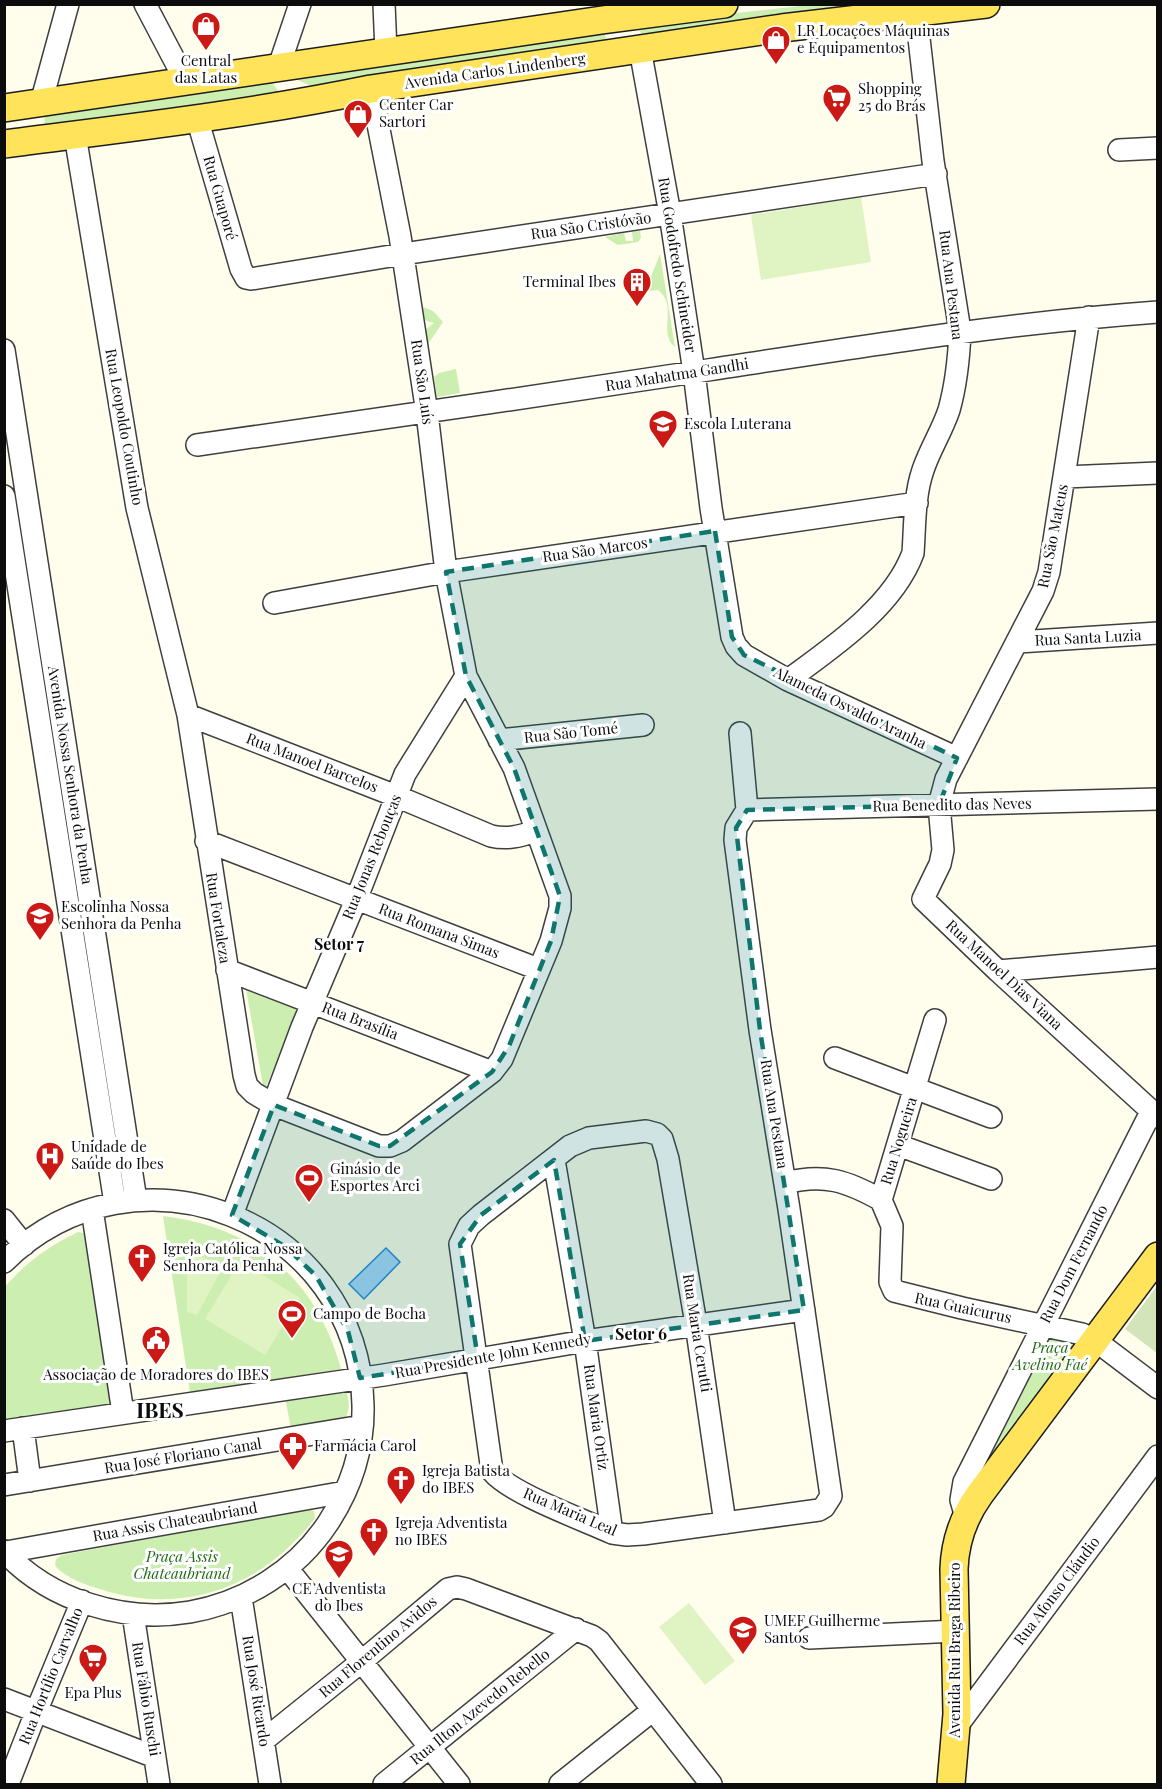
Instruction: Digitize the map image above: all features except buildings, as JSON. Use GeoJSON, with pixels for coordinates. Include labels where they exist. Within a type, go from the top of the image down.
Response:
{"type":"FeatureCollection","features":[{"type":"Feature","properties":{"kind":"main road"},"geometry":{"type":"LineString","coordinates":[[4,108],[724,4]]}},
{"type":"Feature","properties":{"kind":"main road","name":"Avenida Carlos Lindenberg"},"geometry":{"type":"LineString","coordinates":[[4,144],[197,118],[372,89],[782,28],[986,4]]}},
{"type":"Feature","properties":{"kind":"main road"},"geometry":{"type":"LineString","coordinates":[[602,20],[627,32],[640,49]]}},
{"type":"Feature","properties":{"kind":"main road"},"geometry":{"type":"LineString","coordinates":[[278,69],[291,87],[313,100]]}},
{"type":"Feature","properties":{"kind":"main road"},"geometry":{"type":"LineString","coordinates":[[4,130],[27,126],[36,117],[41,103]]}},
{"type":"Feature","properties":{"kind":"main road","name":"Avenida Rui Braga Ribeiro"},"geometry":{"type":"LineString","coordinates":[[951,1785],[957,1726],[954,1560],[959,1533],[966,1516],[980,1494],[1158,1256]]}},
{"type":"Feature","properties":{"kind":"street"},"geometry":{"type":"LineString","coordinates":[[41,103],[68,4]]}},
{"type":"Feature","properties":{"kind":"street"},"geometry":{"type":"LineString","coordinates":[[145,4],[186,82]]}},
{"type":"Feature","properties":{"kind":"street"},"geometry":{"type":"LineString","coordinates":[[278,69],[300,4]]}},
{"type":"Feature","properties":{"kind":"street"},"geometry":{"type":"LineString","coordinates":[[384,4],[386,52]]}},
{"type":"Feature","properties":{"kind":"street","name":"Rua Ana Pestana"},"geometry":{"type":"LineString","coordinates":[[788,680],[847,636],[900,579],[913,553],[917,503],[924,469],[948,410],[959,351],[960,331],[936,174],[916,12]]}},
{"type":"Feature","properties":{"kind":"street","name":"Rua Godofredo Schineider"},"geometry":{"type":"LineString","coordinates":[[640,49],[670,214],[694,372],[714,531],[732,637],[744,655]]}},
{"type":"Feature","properties":{"kind":"street","name":"Rua São Luís"},"geometry":{"type":"LineString","coordinates":[[372,89],[403,254],[427,413],[446,572],[466,676],[514,768],[560,896],[560,908],[551,941],[509,1046],[492,1072]]}},
{"type":"Feature","properties":{"kind":"street","name":"Rua Guaporé"},"geometry":{"type":"LineString","coordinates":[[197,118],[241,270],[246,278]]}},
{"type":"Feature","properties":{"kind":"street","name":"Rua Leopoldo Coutinho"},"geometry":{"type":"LineString","coordinates":[[75,135],[137,508],[188,715]]}},
{"type":"Feature","properties":{"kind":"street"},"geometry":{"type":"LineString","coordinates":[[1119,150],[1158,148]]}},
{"type":"Feature","properties":{"kind":"street","name":"Rua São Cristóvão"},"geometry":{"type":"LineString","coordinates":[[246,278],[936,174]]}},
{"type":"Feature","properties":{"kind":"street","name":"Rua Mahatma Gandhi"},"geometry":{"type":"LineString","coordinates":[[197,445],[427,413],[960,331],[1158,312]]}},
{"type":"Feature","properties":{"kind":"street","name":"Rua São Mateus"},"geometry":{"type":"LineString","coordinates":[[939,805],[946,779],[1018,642],[1043,591],[1049,572],[1089,317]]}},
{"type":"Feature","properties":{"kind":"street","name":"Avenida Nossa Senhora da Penha"},"geometry":{"type":"LineString","coordinates":[[4,350],[136,1200]]}},
{"type":"Feature","properties":{"kind":"street"},"geometry":{"type":"LineString","coordinates":[[1065,477],[1158,473]]}},
{"type":"Feature","properties":{"kind":"street","name":"Avenida Nossa Senhora da Penha"},"geometry":{"type":"LineString","coordinates":[[4,496],[8,545],[31,664],[115,1203]]}},
{"type":"Feature","properties":{"kind":"street","name":"Rua São Marcos"},"geometry":{"type":"LineString","coordinates":[[274,603],[446,572],[917,503]]}},
{"type":"Feature","properties":{"kind":"street"},"geometry":{"type":"LineString","coordinates":[[8,545],[34,538]]}},
{"type":"Feature","properties":{"kind":"street","name":"Rua Santa Luzia"},"geometry":{"type":"LineString","coordinates":[[1018,642],[1158,633]]}},
{"type":"Feature","properties":{"kind":"street","name":"Alameda Osvaldo Aranha"},"geometry":{"type":"LineString","coordinates":[[744,655],[788,680],[957,758]]}},
{"type":"Feature","properties":{"kind":"street"},"geometry":{"type":"LineString","coordinates":[[31,664],[53,661]]}},
{"type":"Feature","properties":{"kind":"street","name":"Rua Jonas Rebouças"},"geometry":{"type":"LineString","coordinates":[[232,1215],[312,1002],[356,900],[396,796],[414,759],[466,676]]}},
{"type":"Feature","properties":{"kind":"street","name":"Rua Manoel Barcelos"},"geometry":{"type":"LineString","coordinates":[[188,715],[396,796],[491,836],[502,839],[514,838],[536,831]]}},
{"type":"Feature","properties":{"kind":"street","name":"Rua Fortaleza"},"geometry":{"type":"LineString","coordinates":[[188,715],[206,841],[247,1086],[254,1094],[274,1105],[379,1146],[390,1146],[402,1141],[492,1072]]}},
{"type":"Feature","properties":{"kind":"street","name":"Rua São Tomé"},"geometry":{"type":"LineString","coordinates":[[499,740],[643,725]]}},
{"type":"Feature","properties":{"kind":"street","name":"Rua Ana Pestana"},"geometry":{"type":"LineString","coordinates":[[740,733],[747,810],[736,828],[735,840],[760,1030],[831,1497]]}},
{"type":"Feature","properties":{"kind":"street"},"geometry":{"type":"LineString","coordinates":[[49,781],[71,777]]}},
{"type":"Feature","properties":{"kind":"street","name":"Rua Benedito das Neves"},"geometry":{"type":"LineString","coordinates":[[747,810],[1158,799]]}},
{"type":"Feature","properties":{"kind":"street","name":"Rua Manoel Dias Viana"},"geometry":{"type":"LineString","coordinates":[[939,805],[943,850],[940,864],[923,899],[1154,1114]]}},
{"type":"Feature","properties":{"kind":"street","name":"Rua Romana Simas"},"geometry":{"type":"LineString","coordinates":[[206,841],[538,969]]}},
{"type":"Feature","properties":{"kind":"street"},"geometry":{"type":"LineString","coordinates":[[998,971],[1158,957]]}},
{"type":"Feature","properties":{"kind":"street","name":"Rua Brasília"},"geometry":{"type":"LineString","coordinates":[[227,970],[492,1072]]}},
{"type":"Feature","properties":{"kind":"street","name":"Rua Nogueira"},"geometry":{"type":"LineString","coordinates":[[898,1294],[890,1282],[892,1226],[881,1200],[935,1020]]}},
{"type":"Feature","properties":{"kind":"street"},"geometry":{"type":"LineString","coordinates":[[91,1049],[112,1045]]}},
{"type":"Feature","properties":{"kind":"street"},"geometry":{"type":"LineString","coordinates":[[835,1058],[991,1117]]}},
{"type":"Feature","properties":{"kind":"street","name":"Rua Dom Fernando"},"geometry":{"type":"LineString","coordinates":[[966,1516],[961,1500],[964,1482],[1043,1325],[1154,1114]]}},
{"type":"Feature","properties":{"kind":"street","name":"Rua Maria Leal"},"geometry":{"type":"LineString","coordinates":[[664,1144],[657,1134],[646,1131],[589,1138],[570,1146],[481,1215],[469,1226],[464,1235],[460,1244],[492,1471],[499,1479],[521,1492],[612,1533],[627,1535],[819,1510],[831,1497]]}},
{"type":"Feature","properties":{"kind":"street","name":"Rua Maria Cerutti"},"geometry":{"type":"LineString","coordinates":[[664,1144],[696,1324],[724,1523]]}},
{"type":"Feature","properties":{"kind":"street"},"geometry":{"type":"LineString","coordinates":[[898,1145],[991,1179]]}},
{"type":"Feature","properties":{"kind":"street","name":"Rua Maria Ortiz"},"geometry":{"type":"LineString","coordinates":[[554,1160],[585,1341],[612,1533]]}},
{"type":"Feature","properties":{"kind":"street"},"geometry":{"type":"LineString","coordinates":[[785,1183],[806,1178],[840,1180],[881,1200]]}},
{"type":"Feature","properties":{"kind":"street"},"geometry":{"type":"LineString","coordinates":[[4,1262],[48,1228],[67,1218],[115,1203],[136,1200],[170,1200],[191,1203],[232,1215],[251,1223],[278,1240],[316,1276],[328,1293],[348,1331],[355,1351],[363,1403],[357,1455],[345,1492],[323,1531],[287,1568],[241,1597],[202,1610],[181,1613],[118,1612],[82,1601],[40,1580],[5,1551]]}},
{"type":"Feature","properties":{"kind":"street"},"geometry":{"type":"LineString","coordinates":[[92,1209],[123,1413]]}},
{"type":"Feature","properties":{"kind":"street"},"geometry":{"type":"LineString","coordinates":[[4,1220],[24,1245]]}},
{"type":"Feature","properties":{"kind":"street","name":"Rua Guaicurus"},"geometry":{"type":"LineString","coordinates":[[898,1294],[1077,1332],[1096,1341]]}},
{"type":"Feature","properties":{"kind":"street","name":"Rua Presidente John Kennedy"},"geometry":{"type":"LineString","coordinates":[[14,1430],[696,1324],[804,1310]]}},
{"type":"Feature","properties":{"kind":"street"},"geometry":{"type":"LineString","coordinates":[[1096,1341],[1158,1388]]}},
{"type":"Feature","properties":{"kind":"street","name":"Rua José Floriano Canal"},"geometry":{"type":"LineString","coordinates":[[4,1485],[362,1426]]}},
{"type":"Feature","properties":{"kind":"street"},"geometry":{"type":"LineString","coordinates":[[14,1430],[30,1481]]}},
{"type":"Feature","properties":{"kind":"street","name":"Rua Afonso Cláudio"},"geometry":{"type":"LineString","coordinates":[[957,1726],[1158,1456]]}},
{"type":"Feature","properties":{"kind":"street","name":"Rua Assis Chateaubriand"},"geometry":{"type":"LineString","coordinates":[[5,1551],[345,1492]]}},
{"type":"Feature","properties":{"kind":"street"},"geometry":{"type":"LineString","coordinates":[[287,1568],[459,1785]]}},
{"type":"Feature","properties":{"kind":"street","name":"Rua Florentino Avidos"},"geometry":{"type":"LineString","coordinates":[[264,1740],[448,1589],[457,1587],[466,1588],[576,1629],[599,1641],[711,1785]]}},
{"type":"Feature","properties":{"kind":"street","name":"Rua José Ricardo"},"geometry":{"type":"LineString","coordinates":[[241,1597],[270,1785]]}},
{"type":"Feature","properties":{"kind":"street","name":"Rua Hortílio Carvalho"},"geometry":{"type":"LineString","coordinates":[[8,1785],[82,1601]]}},
{"type":"Feature","properties":{"kind":"street","name":"Rua Fábio Ruschi"},"geometry":{"type":"LineString","coordinates":[[133,1614],[159,1785]]}},
{"type":"Feature","properties":{"kind":"street","name":"Rua Ilton Azevedo Rebello"},"geometry":{"type":"LineString","coordinates":[[384,1785],[576,1629]]}},
{"type":"Feature","properties":{"kind":"street"},"geometry":{"type":"LineString","coordinates":[[809,1638],[956,1631]]}},
{"type":"Feature","properties":{"kind":"street"},"geometry":{"type":"LineString","coordinates":[[4,1699],[155,1757]]}},
{"type":"Feature","properties":{"kind":"street"},"geometry":{"type":"LineString","coordinates":[[560,1785],[652,1710]]}},
{"type":"Feature","properties":{"kind":"highlighted area"},"geometry":{"type":"Polygon","coordinates":[[[715,531],[732,637],[744,655],[957,758],[939,805],[747,810],[736,828],[760,1030],[804,1310],[585,1341],[554,1160],[481,1215],[460,1244],[478,1359],[360,1378],[348,1331],[316,1276],[286,1247],[232,1215],[274,1105],[379,1146],[390,1146],[492,1072],[509,1046],[551,941],[560,896],[514,768],[466,676],[446,572],[715,531]]]}},
{"type":"Feature","properties":{"kind":"green space"},"geometry":{"type":"Polygon","coordinates":[[[810,5],[876,5],[643,37],[636,24],[810,5]]]}},
{"type":"Feature","properties":{"kind":"green space"},"geometry":{"type":"Polygon","coordinates":[[[604,33],[606,38],[604,43],[314,87],[295,79],[604,33]]]}},
{"type":"Feature","properties":{"kind":"green space"},"geometry":{"type":"Polygon","coordinates":[[[270,80],[280,93],[45,124],[44,114],[270,80]]]}},
{"type":"Feature","properties":{"kind":"green space"},"geometry":{"type":"Polygon","coordinates":[[[861,197],[871,262],[761,280],[751,215],[861,197]]]}},
{"type":"Feature","properties":{"kind":"green space"},"geometry":{"type":"Polygon","coordinates":[[[640,231],[641,238],[638,242],[618,245],[605,237],[624,233],[626,241],[633,241],[632,232],[640,231]]]}},
{"type":"Feature","properties":{"kind":"green space"},"geometry":{"type":"Polygon","coordinates":[[[660,254],[675,347],[668,334],[668,311],[664,296],[658,290],[642,292],[649,282],[660,254]]]}},
{"type":"Feature","properties":{"kind":"green space"},"geometry":{"type":"Polygon","coordinates":[[[421,306],[433,311],[443,322],[428,344],[425,330],[434,323],[424,320],[421,306]]]}},
{"type":"Feature","properties":{"kind":"green space"},"geometry":{"type":"Polygon","coordinates":[[[456,369],[460,393],[437,397],[434,377],[439,373],[456,369]]]}},
{"type":"Feature","properties":{"kind":"green space"},"geometry":{"type":"Polygon","coordinates":[[[246,989],[300,1009],[264,1091],[246,989]]]}},
{"type":"Feature","properties":{"kind":"green space"},"geometry":{"type":"Polygon","coordinates":[[[163,1216],[196,1222],[226,1232],[253,1246],[277,1263],[298,1284],[316,1309],[330,1337],[341,1369],[190,1393],[163,1216]]]}},
{"type":"Feature","properties":{"kind":"green space"},"geometry":{"type":"Polygon","coordinates":[[[78,1232],[87,1234],[113,1408],[5,1422],[5,1287],[38,1256],[78,1232]]]}},
{"type":"Feature","properties":{"kind":"green space"},"geometry":{"type":"Polygon","coordinates":[[[193,1254],[224,1265],[197,1315],[187,1312],[187,1274],[193,1254]]]}},
{"type":"Feature","properties":{"kind":"green space"},"geometry":{"type":"Polygon","coordinates":[[[240,1261],[300,1298],[265,1355],[205,1319],[240,1261]]]}},
{"type":"Feature","properties":{"kind":"green space"},"geometry":{"type":"Polygon","coordinates":[[[1157,1286],[1157,1353],[1125,1329],[1157,1286]]]}},
{"type":"Feature","properties":{"kind":"green space","name":"Praça Avelino Faé"},"geometry":{"type":"Polygon","coordinates":[[[1043,1335],[1063,1339],[1076,1348],[977,1485],[969,1479],[1043,1335]]]}},
{"type":"Feature","properties":{"kind":"green space"},"geometry":{"type":"Polygon","coordinates":[[[346,1387],[348,1410],[341,1422],[291,1429],[285,1397],[346,1387]]]}},
{"type":"Feature","properties":{"kind":"green space","name":"Praça Assis Chateaubriand"},"geometry":{"type":"Polygon","coordinates":[[[308,1509],[314,1511],[315,1518],[272,1562],[247,1578],[193,1597],[164,1599],[134,1597],[103,1590],[70,1578],[55,1565],[56,1559],[62,1555],[308,1509]]]}},
{"type":"Feature","properties":{"kind":"green space"},"geometry":{"type":"Polygon","coordinates":[[[689,1603],[735,1661],[705,1685],[659,1627],[689,1603]]]}},
{"type":"Feature","properties":{"kind":"water"},"geometry":{"type":"Polygon","coordinates":[[[386,1248],[400,1262],[364,1299],[349,1284],[386,1248]]]}},
{"type":"Feature","properties":{"kind":"place","name":"Central das Latas"},"geometry":{"type":"Point","coordinates":[206,52]}},
{"type":"Feature","properties":{"kind":"place","name":"LR Locações Máquinas e Equipamentos"},"geometry":{"type":"Point","coordinates":[776,66]}},
{"type":"Feature","properties":{"kind":"place","name":"Shopping 25 do Brás"},"geometry":{"type":"Point","coordinates":[837,124]}},
{"type":"Feature","properties":{"kind":"place","name":"Center Car Sartori"},"geometry":{"type":"Point","coordinates":[358,140]}},
{"type":"Feature","properties":{"kind":"place","name":"Terminal Ibes"},"geometry":{"type":"Point","coordinates":[637,308]}},
{"type":"Feature","properties":{"kind":"place","name":"Escola Luterana"},"geometry":{"type":"Point","coordinates":[663,450]}},
{"type":"Feature","properties":{"kind":"place","name":"Escolinha Nossa Senhora da Penha"},"geometry":{"type":"Point","coordinates":[40,942]}},
{"type":"Feature","properties":{"kind":"place","name":"Unidade de Saúde do Ibes"},"geometry":{"type":"Point","coordinates":[50,1182]}},
{"type":"Feature","properties":{"kind":"place","name":"Ginásio de Esportes Arci"},"geometry":{"type":"Point","coordinates":[309,1204]}},
{"type":"Feature","properties":{"kind":"place","name":"Igreja Católica Nossa Senhora da Penha"},"geometry":{"type":"Point","coordinates":[142,1284]}},
{"type":"Feature","properties":{"kind":"place","name":"Campo de Bocha"},"geometry":{"type":"Point","coordinates":[292,1340]}},
{"type":"Feature","properties":{"kind":"place","name":"Associação de Moradores do IBES"},"geometry":{"type":"Point","coordinates":[156,1366]}},
{"type":"Feature","properties":{"kind":"place","name":"Farmácia Carol"},"geometry":{"type":"Point","coordinates":[293,1472]}},
{"type":"Feature","properties":{"kind":"place","name":"Igreja Batista do IBES"},"geometry":{"type":"Point","coordinates":[401,1506]}},
{"type":"Feature","properties":{"kind":"place","name":"Igreja Adventista no IBES"},"geometry":{"type":"Point","coordinates":[374,1558]}},
{"type":"Feature","properties":{"kind":"place","name":"CE Adventista do Ibes"},"geometry":{"type":"Point","coordinates":[339,1580]}},
{"type":"Feature","properties":{"kind":"place","name":"UMEF Guilherme Santos"},"geometry":{"type":"Point","coordinates":[743,1656]}},
{"type":"Feature","properties":{"kind":"place","name":"Epa Plus"},"geometry":{"type":"Point","coordinates":[93,1684]}},
{"type":"Feature","properties":{"kind":"district","name":"Setor 7"},"geometry":{"type":"Point","coordinates":[339,944]}},
{"type":"Feature","properties":{"kind":"district","name":"Setor 6"},"geometry":{"type":"Point","coordinates":[641,1334]}},
{"type":"Feature","properties":{"kind":"district","name":"IBES"},"geometry":{"type":"Point","coordinates":[160,1411]}}]}
